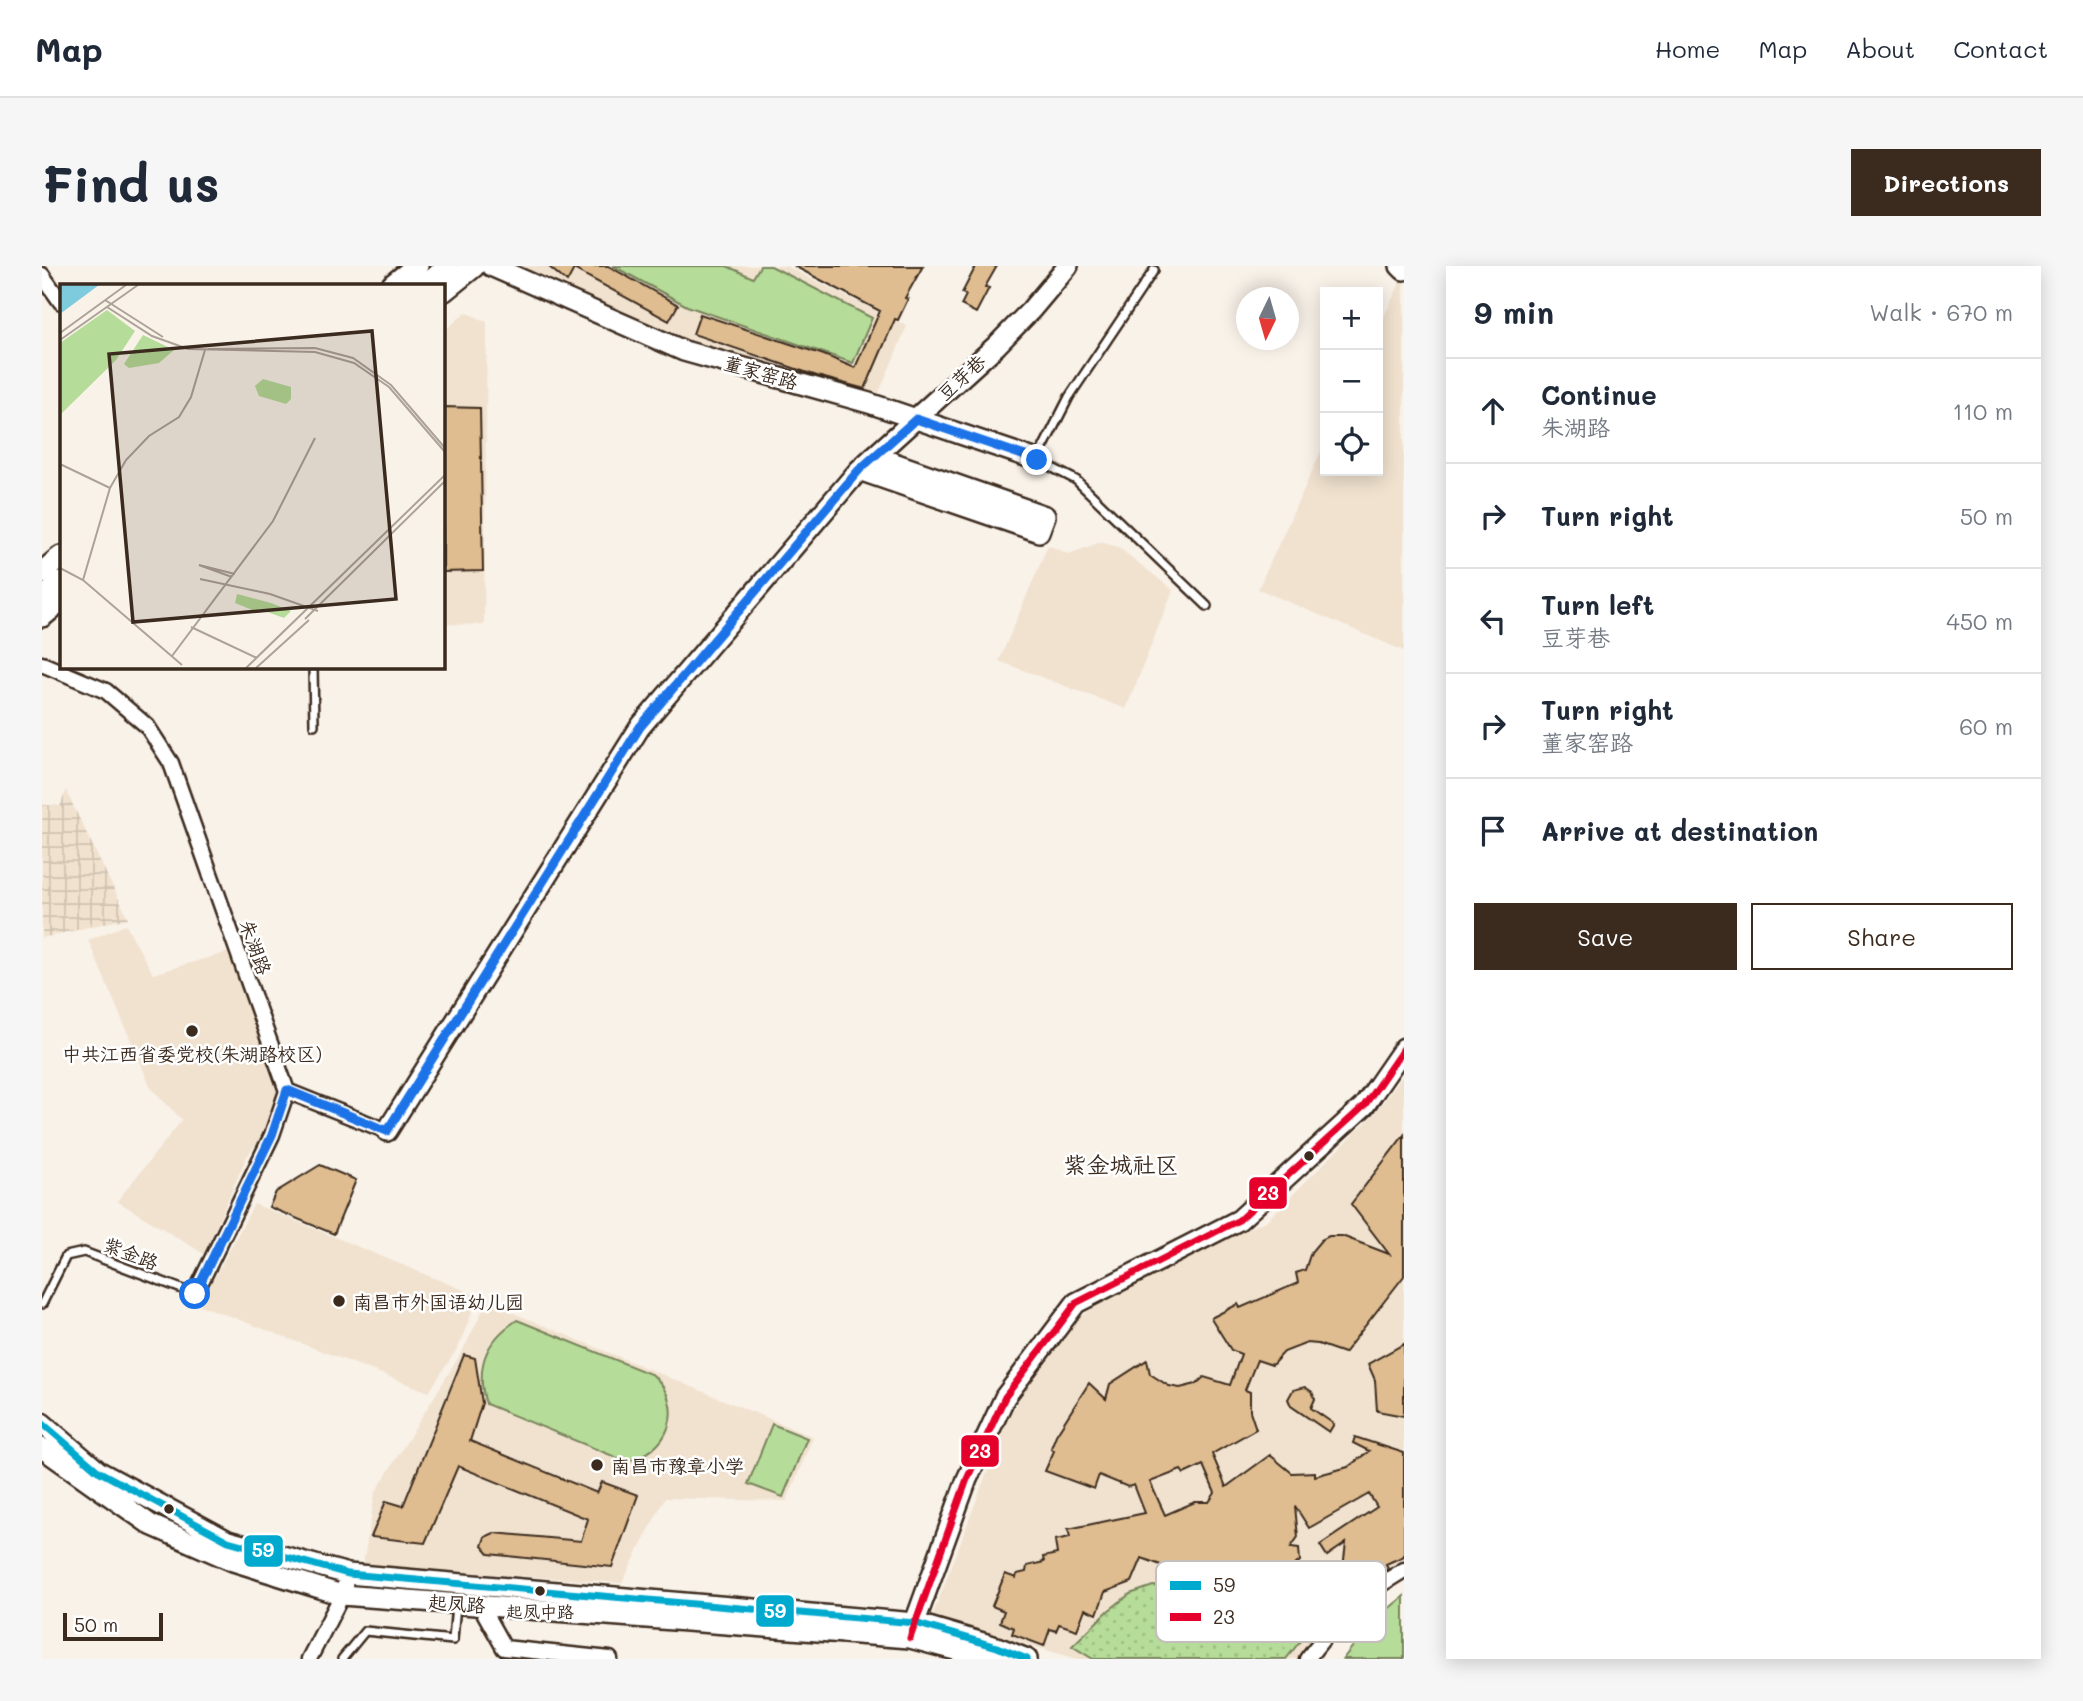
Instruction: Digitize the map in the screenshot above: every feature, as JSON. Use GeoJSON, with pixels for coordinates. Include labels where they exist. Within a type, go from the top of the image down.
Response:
{"type":"FeatureCollection","features":[{"type":"Feature","properties":{"kind":"main road"},"geometry":{"type":"LineString","coordinates":[[394,284],[417,266]]}},
{"type":"Feature","properties":{"kind":"main road"},"geometry":{"type":"LineString","coordinates":[[444,290],[474,266]]}},
{"type":"Feature","properties":{"kind":"main road"},"geometry":{"type":"LineString","coordinates":[[42,573],[60,558]]}},
{"type":"Feature","properties":{"kind":"main road"},"geometry":{"type":"LineString","coordinates":[[42,615],[60,601]]}},
{"type":"Feature","properties":{"kind":"street"},"geometry":{"type":"LineString","coordinates":[[413,284],[436,266]]}},
{"type":"Feature","properties":{"kind":"street"},"geometry":{"type":"LineString","coordinates":[[424,284],[448,266]]}},
{"type":"Feature","properties":{"kind":"street","name":"董家窑路"},"geometry":{"type":"LineString","coordinates":[[491,266],[684,351],[869,403],[1037,460]]}},
{"type":"Feature","properties":{"kind":"street","name":"豆芽巷"},"geometry":{"type":"LineString","coordinates":[[387,1131],[640,727],[859,470],[997,345],[1068,266]]}},
{"type":"Feature","properties":{"kind":"street"},"geometry":{"type":"LineString","coordinates":[[1400,266],[1404,270]]}},
{"type":"Feature","properties":{"kind":"street"},"geometry":{"type":"LineString","coordinates":[[42,275],[60,301]]}},
{"type":"Feature","properties":{"kind":"street"},"geometry":{"type":"LineString","coordinates":[[859,470],[1039,532],[1045,516],[874,456]]}},
{"type":"Feature","properties":{"kind":"street"},"geometry":{"type":"LineString","coordinates":[[42,584],[60,568]]}},
{"type":"Feature","properties":{"kind":"street"},"geometry":{"type":"LineString","coordinates":[[42,598],[60,583]]}},
{"type":"Feature","properties":{"kind":"street","name":"朱湖路"},"geometry":{"type":"LineString","coordinates":[[42,664],[106,691],[147,726],[171,763],[287,1090]]}},
{"type":"Feature","properties":{"kind":"street"},"geometry":{"type":"LineString","coordinates":[[912,1630],[967,1479],[1006,1397],[1076,1303],[1239,1220],[1364,1105],[1404,1048]]}},
{"type":"Feature","properties":{"kind":"street"},"geometry":{"type":"LineString","coordinates":[[195,1294],[272,1135],[287,1090],[387,1131]]}},
{"type":"Feature","properties":{"kind":"street","name":"起凤路"},"geometry":{"type":"LineString","coordinates":[[42,1423],[98,1471],[228,1541],[348,1574],[912,1630],[997,1647],[1027,1659]]}},
{"type":"Feature","properties":{"kind":"street","name":"起凤路"},"geometry":{"type":"LineString","coordinates":[[42,1448],[151,1525],[233,1561],[342,1595],[912,1630],[956,1655],[989,1659]]}},
{"type":"Feature","properties":{"kind":"street"},"geometry":{"type":"LineString","coordinates":[[1386,1581],[1404,1570]]}},
{"type":"Feature","properties":{"kind":"street"},"geometry":{"type":"LineString","coordinates":[[309,1659],[342,1595],[348,1574]]}},
{"type":"Feature","properties":{"kind":"street"},"geometry":{"type":"LineString","coordinates":[[480,1605],[504,1648],[610,1659]]}},
{"type":"Feature","properties":{"kind":"street"},"geometry":{"type":"LineString","coordinates":[[1307,1659],[1320,1642]]}},
{"type":"Feature","properties":{"kind":"lane"},"geometry":{"type":"LineString","coordinates":[[1037,460],[1069,397],[1154,270]]}},
{"type":"Feature","properties":{"kind":"lane","name":"董家窑路"},"geometry":{"type":"LineString","coordinates":[[1037,460],[1076,480],[1207,606]]}},
{"type":"Feature","properties":{"kind":"lane"},"geometry":{"type":"LineString","coordinates":[[313,668],[314,725]]}},
{"type":"Feature","properties":{"kind":"lane","name":"紫金路"},"geometry":{"type":"LineString","coordinates":[[42,1304],[66,1256],[84,1252],[195,1294]]}},
{"type":"Feature","properties":{"kind":"lane"},"geometry":{"type":"LineString","coordinates":[[342,1659],[365,1631],[453,1640],[456,1604]]}},
{"type":"Feature","properties":{"kind":"shaded area"},"geometry":{"type":"Polygon","coordinates":[[[508,266],[786,266],[907,326],[876,400],[688,346],[508,266]]]}},
{"type":"Feature","properties":{"kind":"shaded area"},"geometry":{"type":"Polygon","coordinates":[[[1404,274],[1404,651],[1258,589],[1320,454],[1320,476],[1383,476],[1383,319],[1404,274]]]}},
{"type":"Feature","properties":{"kind":"shaded area"},"geometry":{"type":"Polygon","coordinates":[[[466,312],[487,322],[484,625],[444,624],[444,331],[466,312]]]}},
{"type":"Feature","properties":{"kind":"shaded area"},"geometry":{"type":"Polygon","coordinates":[[[1101,542],[1118,547],[1173,590],[1126,709],[999,661],[1048,545],[1069,554],[1101,542]]]}},
{"type":"Feature","properties":{"kind":"shaded area"},"geometry":{"type":"Polygon","coordinates":[[[66,791],[128,918],[42,938],[42,805],[60,806],[66,791]]]}},
{"type":"Feature","properties":{"kind":"shaded area","name":"中共江西省委党校(朱湖路校区)"},"geometry":{"type":"Polygon","coordinates":[[[126,925],[153,974],[228,952],[278,1089],[265,1134],[247,1156],[204,1254],[117,1201],[182,1120],[151,1088],[88,940],[126,925]]]}},
{"type":"Feature","properties":{"kind":"shaded area"},"geometry":{"type":"Polygon","coordinates":[[[1404,1074],[1404,1566],[1386,1577],[1386,1561],[1156,1561],[1156,1642],[1314,1642],[1300,1659],[1077,1659],[932,1617],[1007,1420],[1028,1384],[1078,1319],[1137,1280],[1267,1220],[1374,1114],[1404,1074]]]}},
{"type":"Feature","properties":{"kind":"shaded area","name":"南昌市外国语幼儿园"},"geometry":{"type":"Polygon","coordinates":[[[254,1204],[478,1296],[459,1346],[429,1392],[200,1305],[254,1204]]]}},
{"type":"Feature","properties":{"kind":"shaded area","name":"南昌市豫章小学"},"geometry":{"type":"Polygon","coordinates":[[[487,1302],[813,1437],[787,1501],[665,1498],[622,1583],[363,1565],[375,1493],[463,1350],[487,1302]]]}},
{"type":"Feature","properties":{"kind":"green space"},"geometry":{"type":"Polygon","coordinates":[[[613,266],[727,266],[753,278],[760,266],[771,266],[872,318],[853,363],[687,306],[613,266]]]}},
{"type":"Feature","properties":{"kind":"green space"},"geometry":{"type":"Polygon","coordinates":[[[517,1320],[653,1375],[669,1401],[671,1414],[662,1439],[640,1457],[625,1461],[486,1404],[482,1378],[485,1356],[497,1337],[517,1320]]]}},
{"type":"Feature","properties":{"kind":"green space"},"geometry":{"type":"Polygon","coordinates":[[[772,1424],[807,1438],[783,1497],[748,1484],[772,1424]]]}},
{"type":"Feature","properties":{"kind":"green space"},"geometry":{"type":"Polygon","coordinates":[[[1156,1586],[1156,1642],[1299,1642],[1286,1659],[1093,1659],[1072,1646],[1130,1594],[1156,1586]]]}},
{"type":"Feature","properties":{"kind":"green space"},"geometry":{"type":"Polygon","coordinates":[[[1404,1596],[1404,1659],[1343,1659],[1356,1642],[1386,1642],[1386,1611],[1404,1596]]]}},
{"type":"Feature","properties":{"kind":"building"},"geometry":{"type":"Polygon","coordinates":[[[548,266],[608,266],[678,305],[669,321],[574,269],[567,282],[548,266]]]}},
{"type":"Feature","properties":{"kind":"building"},"geometry":{"type":"Polygon","coordinates":[[[794,266],[923,266],[905,298],[908,299],[898,320],[895,319],[865,389],[817,376],[693,334],[700,314],[855,368],[880,311],[794,266]]]}},
{"type":"Feature","properties":{"kind":"building"},"geometry":{"type":"Polygon","coordinates":[[[976,266],[997,266],[985,287],[989,288],[976,313],[961,305],[966,295],[962,293],[976,266]]]}},
{"type":"Feature","properties":{"kind":"building"},"geometry":{"type":"Polygon","coordinates":[[[444,407],[480,408],[483,571],[444,572],[444,407]]]}},
{"type":"Feature","properties":{"kind":"building"},"geometry":{"type":"Polygon","coordinates":[[[1404,1135],[1404,1276],[1344,1353],[1307,1343],[1284,1352],[1272,1365],[1257,1360],[1245,1390],[1250,1392],[1250,1411],[1256,1429],[1212,1454],[1226,1487],[1270,1455],[1292,1473],[1315,1472],[1315,1476],[1348,1467],[1369,1451],[1353,1443],[1355,1437],[1404,1453],[1404,1556],[1386,1564],[1386,1561],[1344,1561],[1346,1543],[1327,1556],[1320,1545],[1377,1507],[1369,1494],[1309,1528],[1295,1506],[1298,1537],[1291,1547],[1299,1548],[1300,1561],[1156,1561],[1156,1563],[1142,1558],[1132,1582],[1105,1592],[1097,1614],[1085,1609],[1077,1630],[1059,1624],[1056,1631],[1050,1629],[1044,1646],[1012,1634],[1014,1628],[1000,1622],[1004,1611],[992,1606],[1005,1574],[1016,1578],[1017,1574],[1026,1572],[1027,1566],[1044,1562],[1043,1557],[1057,1554],[1055,1540],[1070,1537],[1068,1529],[1145,1513],[1134,1485],[1128,1487],[1099,1475],[1094,1489],[1045,1471],[1054,1451],[1051,1448],[1056,1435],[1089,1383],[1106,1399],[1110,1384],[1147,1360],[1150,1374],[1169,1386],[1180,1388],[1196,1384],[1204,1377],[1230,1385],[1241,1354],[1231,1350],[1211,1318],[1238,1304],[1240,1308],[1298,1283],[1296,1273],[1305,1270],[1311,1252],[1321,1240],[1329,1236],[1342,1236],[1389,1254],[1351,1204],[1404,1135]],[[1203,1465],[1184,1474],[1181,1470],[1150,1482],[1165,1515],[1195,1502],[1209,1502],[1215,1493],[1203,1465]]]}},
{"type":"Feature","properties":{"kind":"building"},"geometry":{"type":"Polygon","coordinates":[[[320,1165],[356,1180],[334,1234],[269,1207],[276,1192],[320,1165]]]}},
{"type":"Feature","properties":{"kind":"building"},"geometry":{"type":"Polygon","coordinates":[[[1404,1344],[1404,1416],[1377,1411],[1375,1380],[1368,1364],[1404,1344]]]}},
{"type":"Feature","properties":{"kind":"building"},"geometry":{"type":"Polygon","coordinates":[[[464,1355],[475,1358],[482,1403],[470,1441],[597,1493],[602,1482],[638,1495],[612,1567],[489,1554],[482,1546],[485,1537],[494,1533],[581,1541],[588,1519],[458,1466],[425,1543],[371,1537],[386,1501],[403,1506],[464,1355]]]}},
{"type":"Feature","properties":{"kind":"building"},"geometry":{"type":"Polygon","coordinates":[[[1305,1387],[1312,1392],[1315,1399],[1311,1408],[1334,1424],[1329,1432],[1291,1406],[1288,1399],[1293,1390],[1305,1387]]]}},
{"type":"Feature","properties":{"kind":"transit line","name":"23"},"geometry":{"type":"LineString","coordinates":[[910,1638],[967,1479],[1005,1397],[1076,1303],[1239,1220],[1364,1106],[1404,1048]]}},
{"type":"Feature","properties":{"kind":"transit line","name":"59"},"geometry":{"type":"LineString","coordinates":[[42,1423],[98,1471],[228,1541],[348,1574],[915,1623],[997,1647],[1027,1659]]}},
{"type":"Feature","properties":{"kind":"place","name":"中共江西省委党校(朱湖路校区)"},"geometry":{"type":"Point","coordinates":[192,1031]}},
{"type":"Feature","properties":{"kind":"place","name":"南昌市外国语幼儿园"},"geometry":{"type":"Point","coordinates":[339,1301]}},
{"type":"Feature","properties":{"kind":"place","name":"南昌市豫章小学"},"geometry":{"type":"Point","coordinates":[597,1465]}},
{"type":"Feature","properties":{"kind":"place","name":"起凤中路"},"geometry":{"type":"Point","coordinates":[540,1591]}},
{"type":"Feature","properties":{"kind":"district","name":"紫金城社区"},"geometry":{"type":"Point","coordinates":[1121,1164]}},
{"type":"Feature","properties":{"kind":"route"},"geometry":{"type":"LineString","coordinates":[[195,1294],[272,1135],[287,1090],[387,1131],[640,727],[859,470],[916,419],[1037,460]]}}]}
